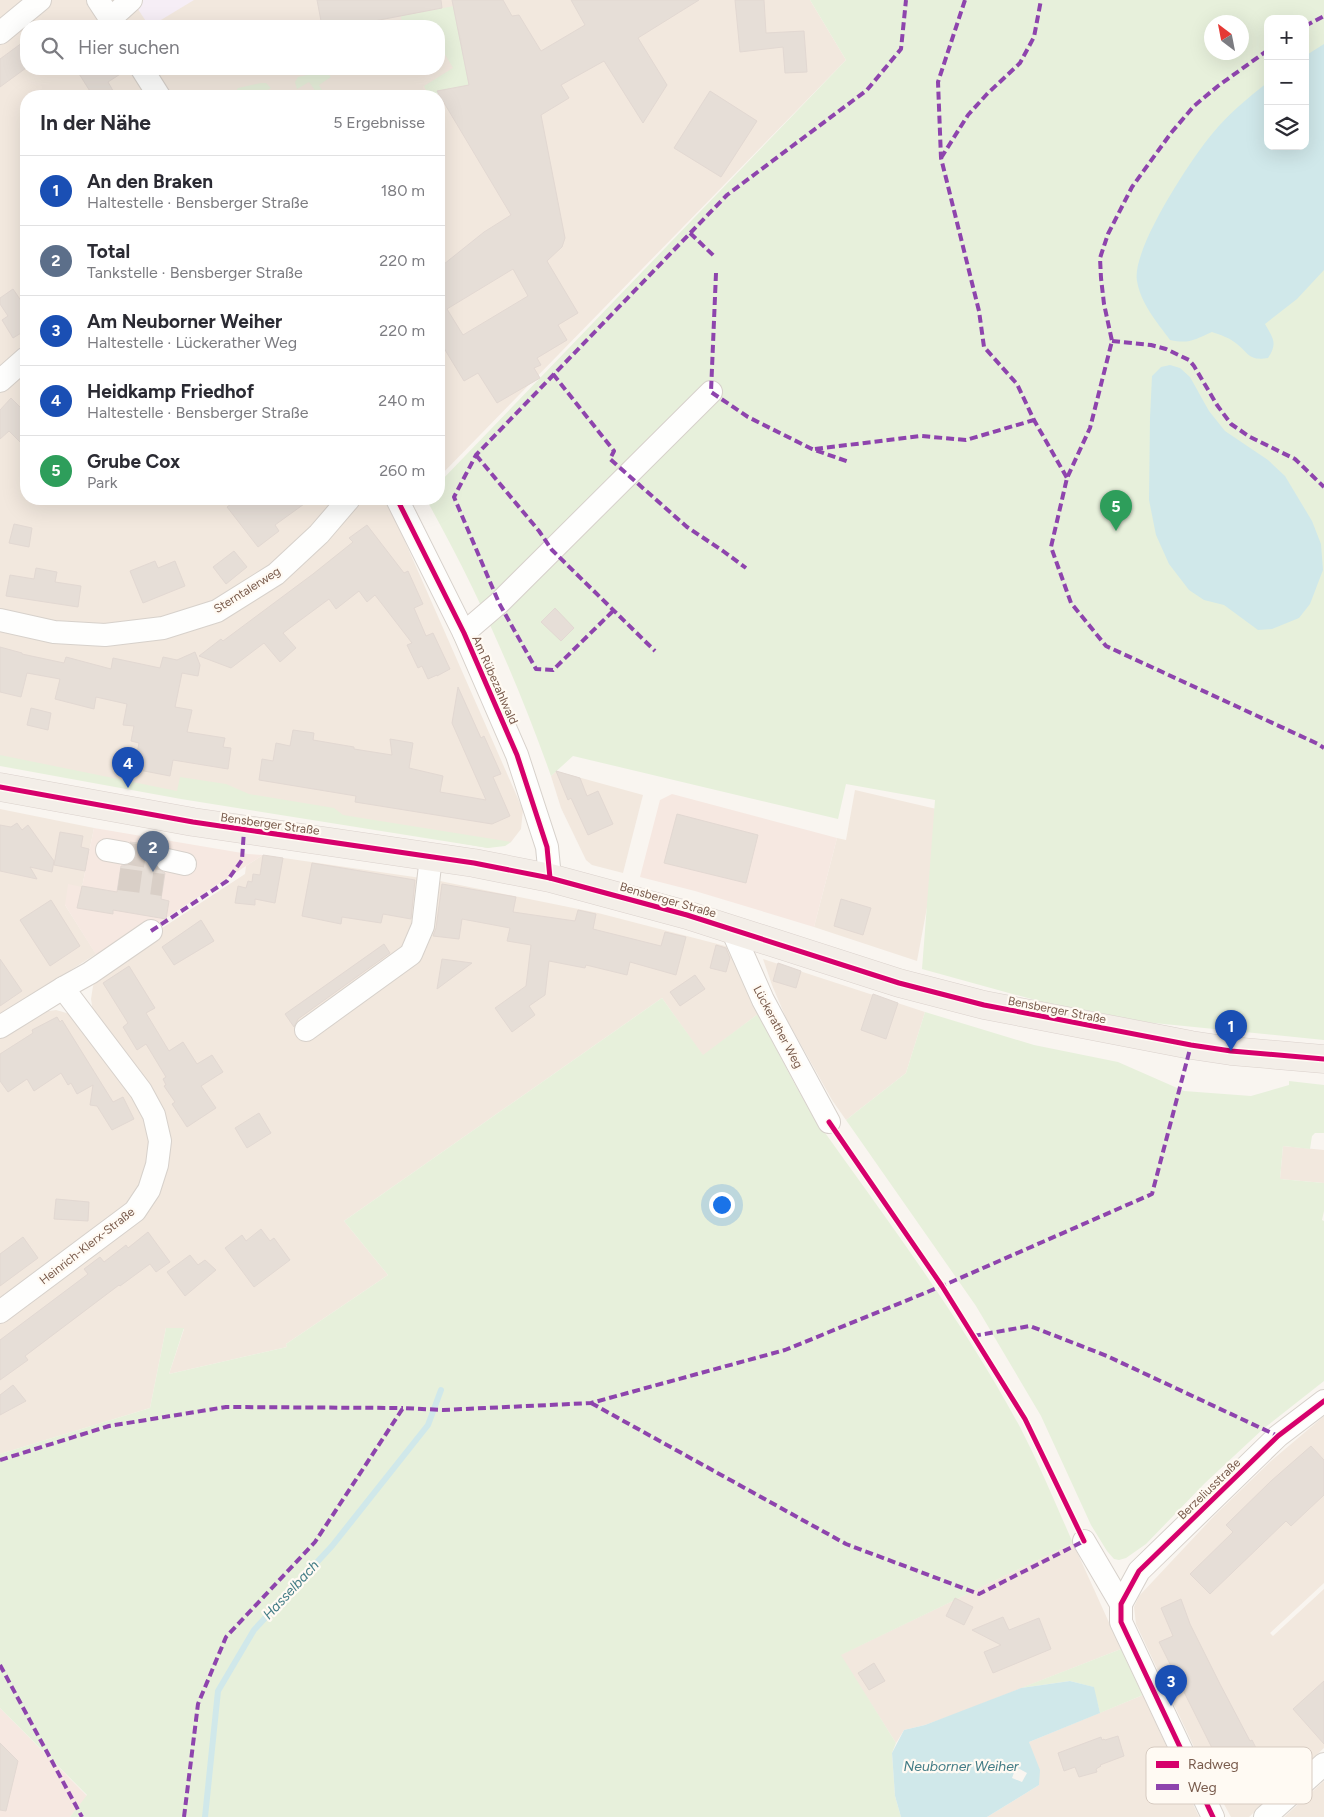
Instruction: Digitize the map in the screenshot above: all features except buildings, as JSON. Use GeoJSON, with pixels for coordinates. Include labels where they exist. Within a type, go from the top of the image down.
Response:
{"type":"FeatureCollection","features":[{"type":"Feature","properties":{"kind":"main road","name":"Bensberger Straße"},"geometry":{"type":"LineString","coordinates":[[0,787],[193,822],[474,863],[550,878],[732,930],[899,983],[984,1005],[1192,1045],[1231,1051],[1324,1059]]}},
{"type":"Feature","properties":{"kind":"street"},"geometry":{"type":"LineString","coordinates":[[0,33],[40,0]]}},
{"type":"Feature","properties":{"kind":"street"},"geometry":{"type":"LineString","coordinates":[[108,15],[131,0]]}},
{"type":"Feature","properties":{"kind":"street"},"geometry":{"type":"LineString","coordinates":[[146,75],[155,90]]}},
{"type":"Feature","properties":{"kind":"street"},"geometry":{"type":"LineString","coordinates":[[0,381],[20,363]]}},
{"type":"Feature","properties":{"kind":"street"},"geometry":{"type":"LineString","coordinates":[[464,633],[499,603],[710,392]]}},
{"type":"Feature","properties":{"kind":"street","name":"Sterntalerweg"},"geometry":{"type":"LineString","coordinates":[[0,620],[54,632],[105,635],[163,628],[217,611],[276,574],[319,534],[344,505]]}},
{"type":"Feature","properties":{"kind":"street","name":"Am Rübezahlwald"},"geometry":{"type":"LineString","coordinates":[[401,505],[464,633],[517,755],[547,847],[550,878]]}},
{"type":"Feature","properties":{"kind":"street"},"geometry":{"type":"LineString","coordinates":[[306,1030],[411,954],[423,926],[431,857]]}},
{"type":"Feature","properties":{"kind":"street","name":"Lückerather Weg"},"geometry":{"type":"LineString","coordinates":[[732,930],[763,1000],[829,1122]]}},
{"type":"Feature","properties":{"kind":"street"},"geometry":{"type":"LineString","coordinates":[[0,1027],[62,988],[90,973],[151,931]]}},
{"type":"Feature","properties":{"kind":"street","name":"Heinrich-Klerx-Straße"},"geometry":{"type":"LineString","coordinates":[[0,1312],[135,1211],[149,1190],[157,1165],[160,1141],[154,1115],[141,1092],[62,988]]}},
{"type":"Feature","properties":{"kind":"street","name":"Berzeliusstraße"},"geometry":{"type":"LineString","coordinates":[[1121,1604],[1139,1572],[1278,1436],[1324,1401]]}},
{"type":"Feature","properties":{"kind":"street"},"geometry":{"type":"LineString","coordinates":[[1084,1541],[1121,1604],[1121,1622],[1180,1747]]}},
{"type":"Feature","properties":{"kind":"street"},"geometry":{"type":"LineString","coordinates":[[1312,1775],[1324,1764]]}},
{"type":"Feature","properties":{"kind":"street"},"geometry":{"type":"LineString","coordinates":[[1207,1804],[1213,1817]]}},
{"type":"Feature","properties":{"kind":"street"},"geometry":{"type":"LineString","coordinates":[[1266,1817],[1280,1804]]}},
{"type":"Feature","properties":{"kind":"shaded area"},"geometry":{"type":"Polygon","coordinates":[[[0,0],[810,0],[846,60],[445,471],[445,90],[20,90],[20,505],[412,505],[396,521],[523,810],[521,829],[511,842],[488,848],[0,761],[0,0]]]}},
{"type":"Feature","properties":{"kind":"shaded area"},"geometry":{"type":"Polygon","coordinates":[[[132,0],[194,0],[161,20],[145,20],[132,0]]]}},
{"type":"Feature","properties":{"kind":"shaded area"},"geometry":{"type":"Polygon","coordinates":[[[556,771],[643,795],[623,873],[592,865],[586,860],[561,808],[551,776],[556,771]]]}},
{"type":"Feature","properties":{"kind":"shaded area"},"geometry":{"type":"Polygon","coordinates":[[[855,790],[945,811],[917,961],[814,927],[837,838],[846,840],[855,790]]]}},
{"type":"Feature","properties":{"kind":"shaded area"},"geometry":{"type":"Polygon","coordinates":[[[672,794],[837,838],[814,927],[695,891],[640,877],[660,800],[672,794]]]}},
{"type":"Feature","properties":{"kind":"shaded area"},"geometry":{"type":"Polygon","coordinates":[[[0,809],[94,828],[82,887],[65,905],[96,954],[0,1015],[0,809]]]}},
{"type":"Feature","properties":{"kind":"shaded area"},"geometry":{"type":"Polygon","coordinates":[[[94,828],[263,855],[100,961],[65,905],[68,884],[82,887],[94,828]]]}},
{"type":"Feature","properties":{"kind":"shaded area"},"geometry":{"type":"Polygon","coordinates":[[[263,855],[435,880],[598,913],[733,948],[758,1014],[703,1056],[662,998],[344,1221],[388,1275],[286,1344],[287,1347],[169,1374],[184,1329],[166,1328],[150,1408],[0,1454],[0,1321],[133,1221],[166,1164],[93,1012],[91,999],[93,986],[96,980],[153,934],[245,874],[246,866],[263,855]]]}},
{"type":"Feature","properties":{"kind":"shaded area"},"geometry":{"type":"Polygon","coordinates":[[[763,959],[925,1012],[906,1073],[846,1120],[832,1100],[786,1018],[763,959]]]}},
{"type":"Feature","properties":{"kind":"shaded area"},"geometry":{"type":"Polygon","coordinates":[[[56,1010],[70,1014],[142,1110],[149,1142],[148,1158],[141,1181],[127,1205],[0,1302],[0,1036],[42,1012],[56,1010]]]}},
{"type":"Feature","properties":{"kind":"shaded area"},"geometry":{"type":"Polygon","coordinates":[[[1283,1146],[1324,1150],[1324,1183],[1280,1179],[1283,1146]]]}},
{"type":"Feature","properties":{"kind":"shaded area"},"geometry":{"type":"Polygon","coordinates":[[[1324,1416],[1324,1583],[1270,1633],[1273,1636],[1324,1589],[1324,1748],[1312,1759],[1312,1747],[1194,1747],[1136,1624],[1134,1607],[1139,1596],[1215,1515],[1271,1461],[1324,1416]]]}},
{"type":"Feature","properties":{"kind":"shaded area"},"geometry":{"type":"Polygon","coordinates":[[[1073,1543],[1121,1649],[961,1712],[925,1725],[904,1730],[896,1743],[840,1655],[1073,1543]]]}},
{"type":"Feature","properties":{"kind":"shaded area"},"geometry":{"type":"Polygon","coordinates":[[[1143,1695],[1167,1747],[1146,1747],[1146,1804],[1193,1804],[1199,1817],[987,1817],[1039,1785],[1029,1742],[1143,1695]]]}},
{"type":"Feature","properties":{"kind":"shaded area"},"geometry":{"type":"Polygon","coordinates":[[[0,1708],[87,1796],[70,1817],[0,1817],[0,1708]]]}},
{"type":"Feature","properties":{"kind":"shaded area"},"geometry":{"type":"Polygon","coordinates":[[[1324,1781],[1324,1817],[1284,1817],[1298,1804],[1312,1804],[1312,1792],[1324,1781]]]}},
{"type":"Feature","properties":{"kind":"shaded area"},"geometry":{"type":"Polygon","coordinates":[[[1224,1804],[1263,1804],[1249,1817],[1231,1817],[1224,1804]]]}},
{"type":"Feature","properties":{"kind":"green space"},"geometry":{"type":"Polygon","coordinates":[[[810,0],[1324,0],[1324,1040],[1134,1021],[1071,1010],[922,969],[935,800],[846,784],[838,819],[573,756],[551,776],[510,670],[479,600],[429,505],[445,505],[445,477],[846,60],[810,0]]]}},
{"type":"Feature","properties":{"kind":"green space"},"geometry":{"type":"Polygon","coordinates":[[[454,6],[469,85],[442,90],[426,90],[424,86],[442,75],[445,75],[445,73],[453,68],[445,54],[445,20],[401,20],[401,16],[454,6]]]}},
{"type":"Feature","properties":{"kind":"green space"},"geometry":{"type":"Polygon","coordinates":[[[329,75],[331,77],[319,85],[322,90],[315,90],[309,82],[297,89],[295,82],[298,77],[329,75]]]}},
{"type":"Feature","properties":{"kind":"green space"},"geometry":{"type":"Polygon","coordinates":[[[266,83],[271,88],[268,90],[237,90],[238,88],[266,83]]]}},
{"type":"Feature","properties":{"kind":"green space"},"geometry":{"type":"Polygon","coordinates":[[[0,755],[177,791],[180,777],[226,784],[249,794],[334,808],[343,815],[511,842],[505,846],[488,848],[181,799],[0,766],[0,755]]]}},
{"type":"Feature","properties":{"kind":"green space"},"geometry":{"type":"Polygon","coordinates":[[[662,998],[703,1055],[758,1014],[811,1113],[921,1268],[998,1387],[1028,1443],[1073,1543],[841,1655],[896,1743],[892,1753],[895,1796],[901,1817],[70,1817],[87,1795],[0,1708],[0,1454],[150,1408],[166,1328],[184,1328],[169,1374],[287,1347],[286,1344],[388,1275],[344,1221],[662,998]]]}},
{"type":"Feature","properties":{"kind":"green space"},"geometry":{"type":"Polygon","coordinates":[[[925,1012],[1034,1045],[1118,1062],[1184,1091],[1251,1096],[1289,1085],[1289,1081],[1324,1085],[1324,1133],[1315,1133],[1312,1136],[1310,1149],[1283,1146],[1280,1179],[1324,1183],[1324,1211],[1322,1220],[1324,1221],[1324,1381],[1263,1429],[1205,1483],[1146,1544],[1126,1558],[1114,1559],[1107,1551],[1091,1525],[1041,1416],[976,1306],[846,1120],[906,1073],[925,1012]]]}},
{"type":"Feature","properties":{"kind":"green space"},"geometry":{"type":"Polygon","coordinates":[[[1121,1649],[1143,1695],[1100,1713],[1093,1687],[1070,1681],[1021,1688],[1121,1649]]]}},
{"type":"Feature","properties":{"kind":"water"},"geometry":{"type":"Polygon","coordinates":[[[1324,44],[1324,270],[1297,299],[1265,324],[1274,344],[1268,358],[1253,358],[1231,340],[1212,332],[1182,342],[1170,340],[1146,305],[1137,281],[1138,267],[1143,248],[1153,227],[1177,183],[1212,134],[1231,113],[1264,85],[1264,150],[1309,150],[1309,53],[1324,44]]]}},
{"type":"Feature","properties":{"kind":"water"},"geometry":{"type":"Polygon","coordinates":[[[1170,365],[1180,368],[1190,377],[1209,411],[1225,431],[1268,460],[1285,476],[1312,521],[1321,544],[1323,570],[1310,604],[1299,618],[1272,629],[1258,630],[1224,605],[1204,600],[1189,590],[1169,564],[1156,535],[1149,500],[1152,376],[1161,367],[1170,365]]]}},
{"type":"Feature","properties":{"kind":"water","name":"Neuborner Weiher"},"geometry":{"type":"Polygon","coordinates":[[[1070,1681],[1094,1687],[1100,1713],[1029,1742],[1040,1770],[1039,1785],[987,1817],[901,1817],[895,1796],[892,1753],[904,1730],[925,1725],[1021,1688],[1070,1681]],[[1016,1767],[1012,1778],[1022,1782],[1027,1773],[1016,1767]]]}},
{"type":"Feature","properties":{"kind":"waterway","name":"Hasselbach"},"geometry":{"type":"LineString","coordinates":[[205,1817],[218,1691],[254,1630],[332,1546],[428,1425],[441,1390]]}},
{"type":"Feature","properties":{"kind":"tunnel"},"geometry":{"type":"LineString","coordinates":[[124,853],[167,860]]}},
{"type":"Feature","properties":{"kind":"tunnel"},"geometry":{"type":"LineString","coordinates":[[119,879],[163,885]]}},
{"type":"Feature","properties":{"kind":"marked path"},"geometry":{"type":"LineString","coordinates":[[613,611],[553,670],[536,669],[499,603],[454,497],[476,455],[727,195],[867,90],[901,49],[906,0]]}},
{"type":"Feature","properties":{"kind":"marked path"},"geometry":{"type":"LineString","coordinates":[[965,0],[938,82],[941,158],[979,311],[984,347],[1017,384],[1034,420],[1067,478]]}},
{"type":"Feature","properties":{"kind":"marked path"},"geometry":{"type":"LineString","coordinates":[[941,158],[968,115],[1020,63],[1034,37],[1041,0]]}},
{"type":"Feature","properties":{"kind":"marked path"},"geometry":{"type":"LineString","coordinates":[[1309,24],[1324,16]]}},
{"type":"Feature","properties":{"kind":"marked path"},"geometry":{"type":"LineString","coordinates":[[1264,53],[1194,106],[1171,133],[1132,187],[1108,234],[1100,258],[1104,304],[1112,341],[1090,428],[1067,478],[1051,547],[1071,603],[1106,646],[1324,748]]}},
{"type":"Feature","properties":{"kind":"marked path"},"geometry":{"type":"LineString","coordinates":[[690,233],[714,256]]}},
{"type":"Feature","properties":{"kind":"marked path"},"geometry":{"type":"LineString","coordinates":[[716,273],[711,392],[748,417],[812,449],[849,462]]}},
{"type":"Feature","properties":{"kind":"marked path"},"geometry":{"type":"LineString","coordinates":[[1112,341],[1151,345],[1166,349],[1189,360],[1231,424],[1250,437],[1295,459],[1324,487]]}},
{"type":"Feature","properties":{"kind":"marked path"},"geometry":{"type":"LineString","coordinates":[[553,374],[614,451],[610,459],[687,527],[746,568]]}},
{"type":"Feature","properties":{"kind":"marked path"},"geometry":{"type":"LineString","coordinates":[[815,449],[921,436],[966,440],[1034,420]]}},
{"type":"Feature","properties":{"kind":"marked path"},"geometry":{"type":"LineString","coordinates":[[476,455],[539,531],[552,550],[655,651]]}},
{"type":"Feature","properties":{"kind":"marked path"},"geometry":{"type":"LineString","coordinates":[[151,931],[227,881],[242,860],[244,830]]}},
{"type":"Feature","properties":{"kind":"marked path"},"geometry":{"type":"LineString","coordinates":[[184,1817],[198,1704],[226,1637],[315,1542],[403,1408],[443,1410],[591,1403],[785,1350],[942,1286],[1152,1194],[1191,1045]]}},
{"type":"Feature","properties":{"kind":"marked path"},"geometry":{"type":"LineString","coordinates":[[973,1336],[1030,1326],[1107,1356],[1278,1436]]}},
{"type":"Feature","properties":{"kind":"marked path"},"geometry":{"type":"LineString","coordinates":[[591,1403],[846,1544],[979,1594],[1084,1541],[1083,1538]]}},
{"type":"Feature","properties":{"kind":"marked path"},"geometry":{"type":"LineString","coordinates":[[0,1460],[109,1426],[226,1407],[403,1408]]}},
{"type":"Feature","properties":{"kind":"marked path"},"geometry":{"type":"LineString","coordinates":[[0,1665],[82,1817]]}},
{"type":"Feature","properties":{"kind":"cycle path"},"geometry":{"type":"LineString","coordinates":[[400,505],[464,633],[517,755],[547,847],[550,878]]}},
{"type":"Feature","properties":{"kind":"cycle path"},"geometry":{"type":"LineString","coordinates":[[0,787],[193,822],[474,863],[550,878],[687,915],[899,983],[984,1005],[1191,1045],[1231,1051],[1324,1059]]}},
{"type":"Feature","properties":{"kind":"cycle path"},"geometry":{"type":"LineString","coordinates":[[829,1122],[942,1286],[1025,1419],[1084,1541]]}},
{"type":"Feature","properties":{"kind":"cycle path"},"geometry":{"type":"LineString","coordinates":[[1180,1747],[1121,1622],[1121,1604],[1139,1571],[1278,1436],[1324,1401]]}},
{"type":"Feature","properties":{"kind":"cycle path"},"geometry":{"type":"LineString","coordinates":[[1207,1804],[1213,1817]]}},
{"type":"Feature","properties":{"kind":"place","name":"Grube Cox"},"geometry":{"type":"Point","coordinates":[1116,531]}},
{"type":"Feature","properties":{"kind":"place","name":"Heidkamp Friedhof"},"geometry":{"type":"Point","coordinates":[128,788]}},
{"type":"Feature","properties":{"kind":"place","name":"Total"},"geometry":{"type":"Point","coordinates":[153,872]}},
{"type":"Feature","properties":{"kind":"place","name":"An den Braken"},"geometry":{"type":"Point","coordinates":[1231,1051]}},
{"type":"Feature","properties":{"kind":"place","name":"Am Neuborner Weiher"},"geometry":{"type":"Point","coordinates":[1171,1706]}}]}
